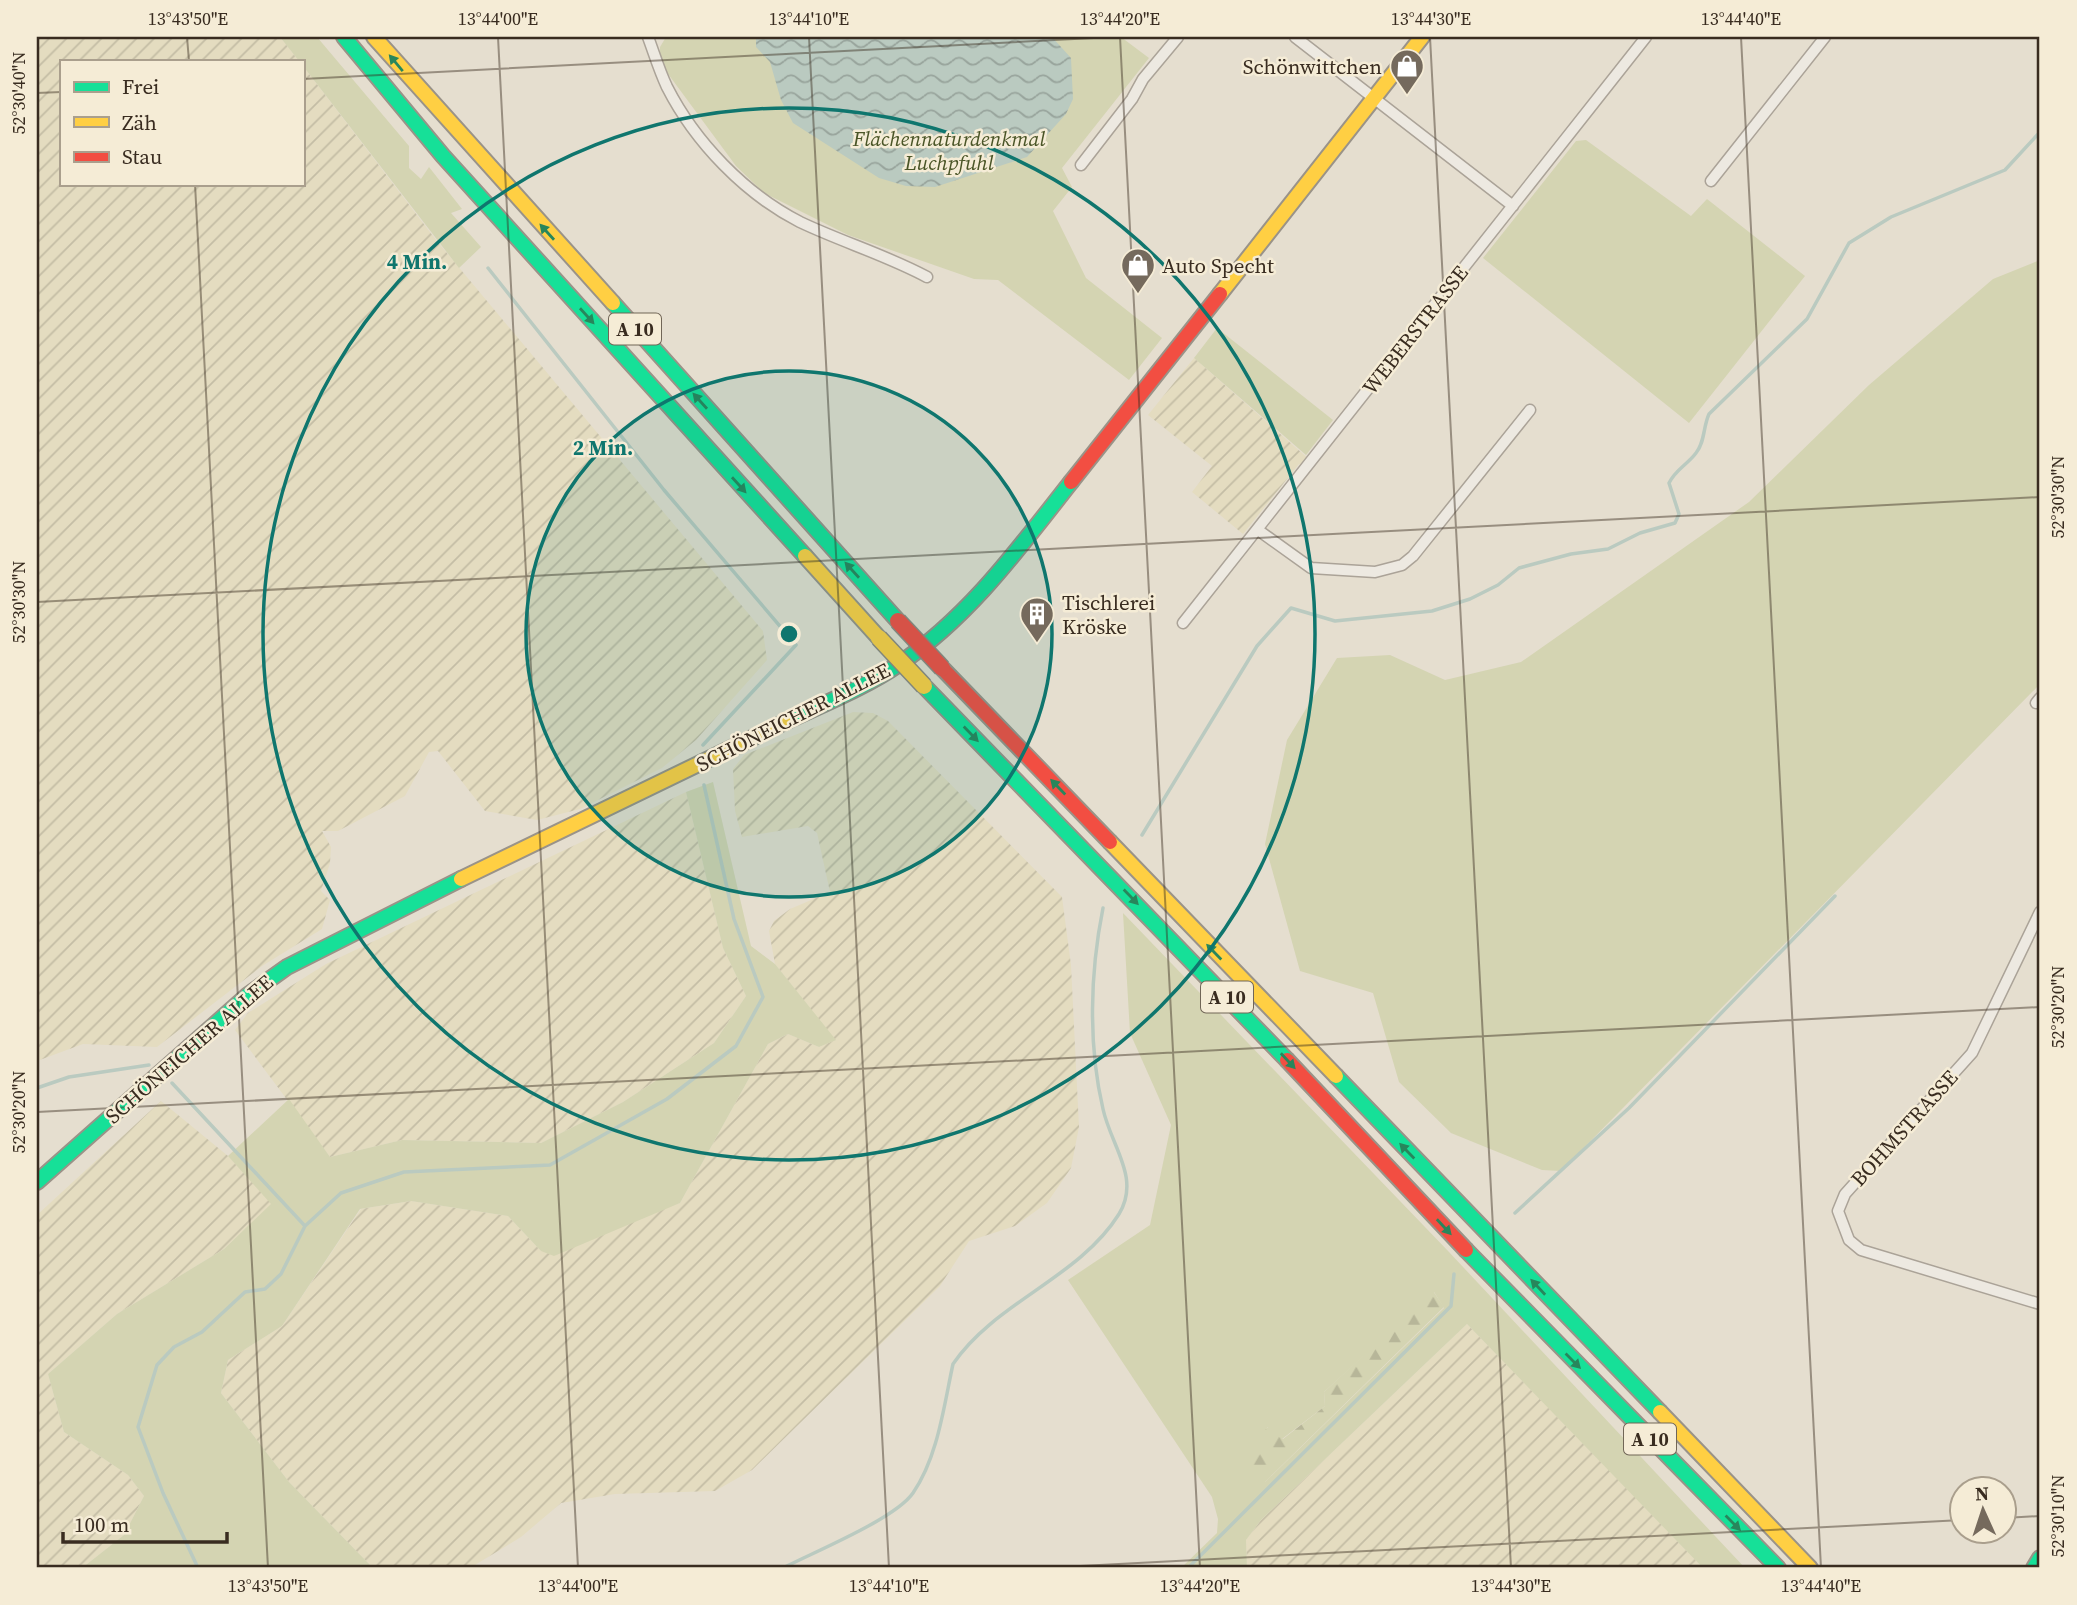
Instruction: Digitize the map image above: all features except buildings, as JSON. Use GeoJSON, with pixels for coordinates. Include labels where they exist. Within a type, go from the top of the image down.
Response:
{"type":"FeatureCollection","features":[{"type":"Feature","properties":{"kind":"main road","name":"A 10"},"geometry":{"type":"LineString","coordinates":[[344,37],[443,156],[878,638],[1155,921],[1535,1322],[1777,1567]]}},
{"type":"Feature","properties":{"kind":"main road","name":"A 10"},"geometry":{"type":"LineString","coordinates":[[374,37],[942,668],[1810,1568]]}},
{"type":"Feature","properties":{"kind":"main road","name":"SCHÖNEICHER ALLEE"},"geometry":{"type":"LineString","coordinates":[[37,1182],[248,995],[287,967],[362,927],[878,677],[932,639],[954,620],[1007,563],[1422,37]]}},
{"type":"Feature","properties":{"kind":"main road"},"geometry":{"type":"LineString","coordinates":[[1790,1548],[1817,1568]]}},
{"type":"Feature","properties":{"kind":"main road"},"geometry":{"type":"LineString","coordinates":[[2034,1568],[2040,1558]]}},
{"type":"Feature","properties":{"kind":"street"},"geometry":{"type":"LineString","coordinates":[[649,37],[668,88],[686,118],[740,180],[772,206],[798,220],[889,257],[927,277]]}},
{"type":"Feature","properties":{"kind":"street"},"geometry":{"type":"LineString","coordinates":[[1081,165],[1132,99],[1143,79],[1178,37]]}},
{"type":"Feature","properties":{"kind":"street"},"geometry":{"type":"LineString","coordinates":[[1295,37],[1513,206]]}},
{"type":"Feature","properties":{"kind":"street","name":"WEBERSTRASSE"},"geometry":{"type":"LineString","coordinates":[[1183,623],[1646,37]]}},
{"type":"Feature","properties":{"kind":"street"},"geometry":{"type":"LineString","coordinates":[[1711,181],[1825,37]]}},
{"type":"Feature","properties":{"kind":"street"},"geometry":{"type":"LineString","coordinates":[[1258,530],[1311,568],[1375,572],[1402,565],[1530,410]]}},
{"type":"Feature","properties":{"kind":"street","name":"BOHMSTRASSE"},"geometry":{"type":"LineString","coordinates":[[2040,912],[1972,1052],[1845,1194],[1838,1211],[1849,1240],[1861,1250],[2040,1304]]}},
{"type":"Feature","properties":{"kind":"shaded area"},"geometry":{"type":"Polygon","coordinates":[[[37,37],[280,37],[298,60],[60,60],[60,186],[304,186],[304,67],[436,240],[763,631],[767,660],[696,740],[662,768],[580,809],[537,820],[485,811],[438,751],[429,752],[405,796],[338,831],[322,831],[331,847],[330,863],[321,891],[330,900],[322,929],[262,966],[157,1047],[83,1044],[37,1061],[37,37]]]}},
{"type":"Feature","properties":{"kind":"shaded area"},"geometry":{"type":"Polygon","coordinates":[[[1194,358],[1311,461],[1306,467],[1299,464],[1243,534],[1192,492],[1212,466],[1148,415],[1194,358]]]}},
{"type":"Feature","properties":{"kind":"shaded area"},"geometry":{"type":"Polygon","coordinates":[[[853,712],[873,713],[888,721],[1062,897],[1071,965],[1079,1127],[1071,1168],[1047,1203],[1015,1226],[969,1241],[940,1286],[752,1470],[715,1491],[615,1494],[561,1503],[521,1537],[470,1568],[373,1568],[289,1482],[221,1393],[228,1360],[282,1326],[361,1209],[411,1201],[508,1216],[541,1251],[680,1203],[768,1044],[788,1034],[819,1047],[835,1040],[775,964],[769,931],[774,921],[790,909],[830,892],[817,833],[808,826],[742,837],[735,811],[733,769],[744,755],[853,712]]]}},
{"type":"Feature","properties":{"kind":"shaded area"},"geometry":{"type":"Polygon","coordinates":[[[686,792],[723,948],[746,996],[714,1043],[623,1102],[541,1143],[402,1140],[330,1157],[235,1030],[248,1013],[326,964],[686,792]]]}},
{"type":"Feature","properties":{"kind":"shaded area"},"geometry":{"type":"Polygon","coordinates":[[[161,1101],[228,1156],[272,1204],[224,1249],[117,1314],[48,1374],[64,1432],[128,1475],[144,1496],[124,1535],[82,1568],[37,1568],[37,1215],[161,1101]]]}},
{"type":"Feature","properties":{"kind":"shaded area"},"geometry":{"type":"Polygon","coordinates":[[[1467,1324],[1703,1568],[1247,1568],[1246,1540],[1261,1520],[1467,1324]]]}},
{"type":"Feature","properties":{"kind":"green space"},"geometry":{"type":"Polygon","coordinates":[[[280,37],[317,37],[409,146],[409,168],[421,179],[429,167],[462,209],[451,213],[481,247],[459,268],[304,67],[304,60],[298,60],[280,37]]]}},
{"type":"Feature","properties":{"kind":"green space","name":"Flächennaturdenkmal Luchpfuhl"},"geometry":{"type":"Polygon","coordinates":[[[666,37],[1121,37],[1149,58],[1062,168],[1072,187],[1053,211],[1086,278],[1162,338],[1129,380],[998,280],[974,279],[848,235],[764,193],[736,166],[660,63],[660,47],[666,37]]]}},
{"type":"Feature","properties":{"kind":"green space"},"geometry":{"type":"Polygon","coordinates":[[[1586,140],[1691,216],[1707,199],[1805,276],[1689,423],[1483,258],[1576,141],[1586,140]]]}},
{"type":"Feature","properties":{"kind":"green space"},"geometry":{"type":"Polygon","coordinates":[[[2040,260],[2040,684],[1561,1171],[1542,1170],[1451,1133],[1399,1082],[1373,993],[1300,971],[1265,844],[1287,740],[1337,658],[1390,655],[1445,680],[1521,662],[1749,502],[1869,385],[1993,279],[2040,260]]]}},
{"type":"Feature","properties":{"kind":"green space"},"geometry":{"type":"Polygon","coordinates":[[[1217,328],[1333,420],[1306,455],[1194,358],[1217,328]]]}},
{"type":"Feature","properties":{"kind":"green space"},"geometry":{"type":"Polygon","coordinates":[[[713,782],[751,946],[775,964],[836,1040],[819,1047],[788,1034],[768,1044],[680,1203],[554,1256],[541,1251],[508,1216],[411,1201],[360,1209],[282,1326],[228,1360],[221,1393],[289,1482],[373,1568],[82,1568],[124,1535],[144,1496],[128,1475],[64,1432],[48,1374],[117,1314],[224,1249],[271,1204],[228,1156],[289,1099],[330,1157],[402,1140],[541,1143],[623,1102],[714,1043],[746,996],[723,948],[686,792],[713,782]]]}},
{"type":"Feature","properties":{"kind":"green space"},"geometry":{"type":"Polygon","coordinates":[[[1123,913],[1449,1252],[1745,1568],[1703,1568],[1467,1324],[1261,1520],[1246,1540],[1247,1568],[1181,1568],[1217,1533],[1218,1519],[1212,1497],[1068,1280],[1150,1225],[1171,1125],[1130,1033],[1123,913]],[[1434,1292],[1324,1392],[1325,1406],[1282,1439],[1267,1427],[1265,1482],[1444,1308],[1434,1292]]]}},
{"type":"Feature","properties":{"kind":"green space"},"geometry":{"type":"Polygon","coordinates":[[[1433,1291],[1444,1307],[1265,1482],[1238,1459],[1268,1427],[1283,1439],[1325,1406],[1324,1392],[1433,1291]]]}},
{"type":"Feature","properties":{"kind":"water"},"geometry":{"type":"Polygon","coordinates":[[[756,37],[1052,37],[1071,58],[1073,99],[1066,114],[1027,157],[935,187],[906,186],[879,178],[793,123],[781,100],[770,62],[756,47],[756,37]]]}},
{"type":"Feature","properties":{"kind":"waterway"},"geometry":{"type":"LineString","coordinates":[[1142,835],[1257,646],[1291,608],[1335,621],[1432,611],[1470,599],[1498,585],[1519,568],[1571,554],[1608,549],[1640,533],[1675,523],[1679,514],[1669,483],[1699,449],[1709,414],[1807,319],[1849,243],[1891,217],[2005,170],[2040,132]]}},
{"type":"Feature","properties":{"kind":"waterway"},"geometry":{"type":"LineString","coordinates":[[488,268],[664,490],[796,645],[703,745]]}},
{"type":"Feature","properties":{"kind":"waterway"},"geometry":{"type":"LineString","coordinates":[[198,1568],[163,1493],[138,1427],[157,1365],[174,1347],[202,1332],[245,1292],[265,1289],[281,1274],[305,1226],[341,1193],[404,1172],[550,1165],[667,1099],[736,1046],[763,997],[734,919],[704,785]]}},
{"type":"Feature","properties":{"kind":"waterway"},"geometry":{"type":"LineString","coordinates":[[1515,1213],[1629,1108],[1835,896]]}},
{"type":"Feature","properties":{"kind":"waterway"},"geometry":{"type":"LineString","coordinates":[[783,1568],[872,1524],[904,1503],[922,1479],[929,1463],[953,1364],[991,1323],[1082,1256],[1119,1214],[1125,1201],[1126,1175],[1103,1109],[1093,1034],[1093,983],[1103,908]]}},
{"type":"Feature","properties":{"kind":"waterway"},"geometry":{"type":"LineString","coordinates":[[37,1088],[69,1077],[149,1065]]}},
{"type":"Feature","properties":{"kind":"waterway"},"geometry":{"type":"LineString","coordinates":[[172,1083],[305,1226]]}},
{"type":"Feature","properties":{"kind":"waterway"},"geometry":{"type":"LineString","coordinates":[[1188,1568],[1451,1306],[1454,1274]]}},
{"type":"Feature","properties":{"kind":"traffic: fast"},"geometry":{"type":"LineString","coordinates":[[344,37],[443,156],[805,556]]}},
{"type":"Feature","properties":{"kind":"traffic: fast"},"geometry":{"type":"LineString","coordinates":[[613,303],[898,621]]}},
{"type":"Feature","properties":{"kind":"traffic: fast"},"geometry":{"type":"LineString","coordinates":[[785,722],[872,681],[899,664],[948,625],[992,580],[1071,482]]}},
{"type":"Feature","properties":{"kind":"traffic: fast"},"geometry":{"type":"LineString","coordinates":[[924,686],[1287,1060]]}},
{"type":"Feature","properties":{"kind":"traffic: fast"},"geometry":{"type":"LineString","coordinates":[[37,1182],[248,995],[287,967],[461,879]]}},
{"type":"Feature","properties":{"kind":"traffic: fast"},"geometry":{"type":"LineString","coordinates":[[1336,1076],[1660,1412]]}},
{"type":"Feature","properties":{"kind":"traffic: fast"},"geometry":{"type":"LineString","coordinates":[[1466,1250],[1778,1568]]}},
{"type":"Feature","properties":{"kind":"traffic: fast"},"geometry":{"type":"LineString","coordinates":[[2034,1568],[2040,1558]]}},
{"type":"Feature","properties":{"kind":"traffic: slow"},"geometry":{"type":"LineString","coordinates":[[374,37],[613,303]]}},
{"type":"Feature","properties":{"kind":"traffic: slow"},"geometry":{"type":"LineString","coordinates":[[1220,294],[1422,37]]}},
{"type":"Feature","properties":{"kind":"traffic: slow"},"geometry":{"type":"LineString","coordinates":[[805,556],[879,638]]}},
{"type":"Feature","properties":{"kind":"traffic: slow"},"geometry":{"type":"LineString","coordinates":[[879,638],[924,686]]}},
{"type":"Feature","properties":{"kind":"traffic: slow"},"geometry":{"type":"LineString","coordinates":[[461,879],[785,722]]}},
{"type":"Feature","properties":{"kind":"traffic: slow"},"geometry":{"type":"LineString","coordinates":[[1110,842],[1336,1076]]}},
{"type":"Feature","properties":{"kind":"traffic: slow"},"geometry":{"type":"LineString","coordinates":[[1660,1412],[1810,1568]]}},
{"type":"Feature","properties":{"kind":"traffic: jam"},"geometry":{"type":"LineString","coordinates":[[1071,482],[1220,294]]}},
{"type":"Feature","properties":{"kind":"traffic: jam"},"geometry":{"type":"LineString","coordinates":[[898,621],[942,668]]}},
{"type":"Feature","properties":{"kind":"traffic: jam"},"geometry":{"type":"LineString","coordinates":[[942,668],[1110,842]]}},
{"type":"Feature","properties":{"kind":"traffic: jam"},"geometry":{"type":"LineString","coordinates":[[1287,1060],[1466,1250]]}},
{"type":"Feature","properties":{"kind":"place","name":"Schönwittchen"},"geometry":{"type":"Point","coordinates":[1407,96]}},
{"type":"Feature","properties":{"kind":"place","name":"Auto Specht"},"geometry":{"type":"Point","coordinates":[1138,295]}},
{"type":"Feature","properties":{"kind":"place","name":"Tischlerei Kröske"},"geometry":{"type":"Point","coordinates":[1037,644]}}]}
